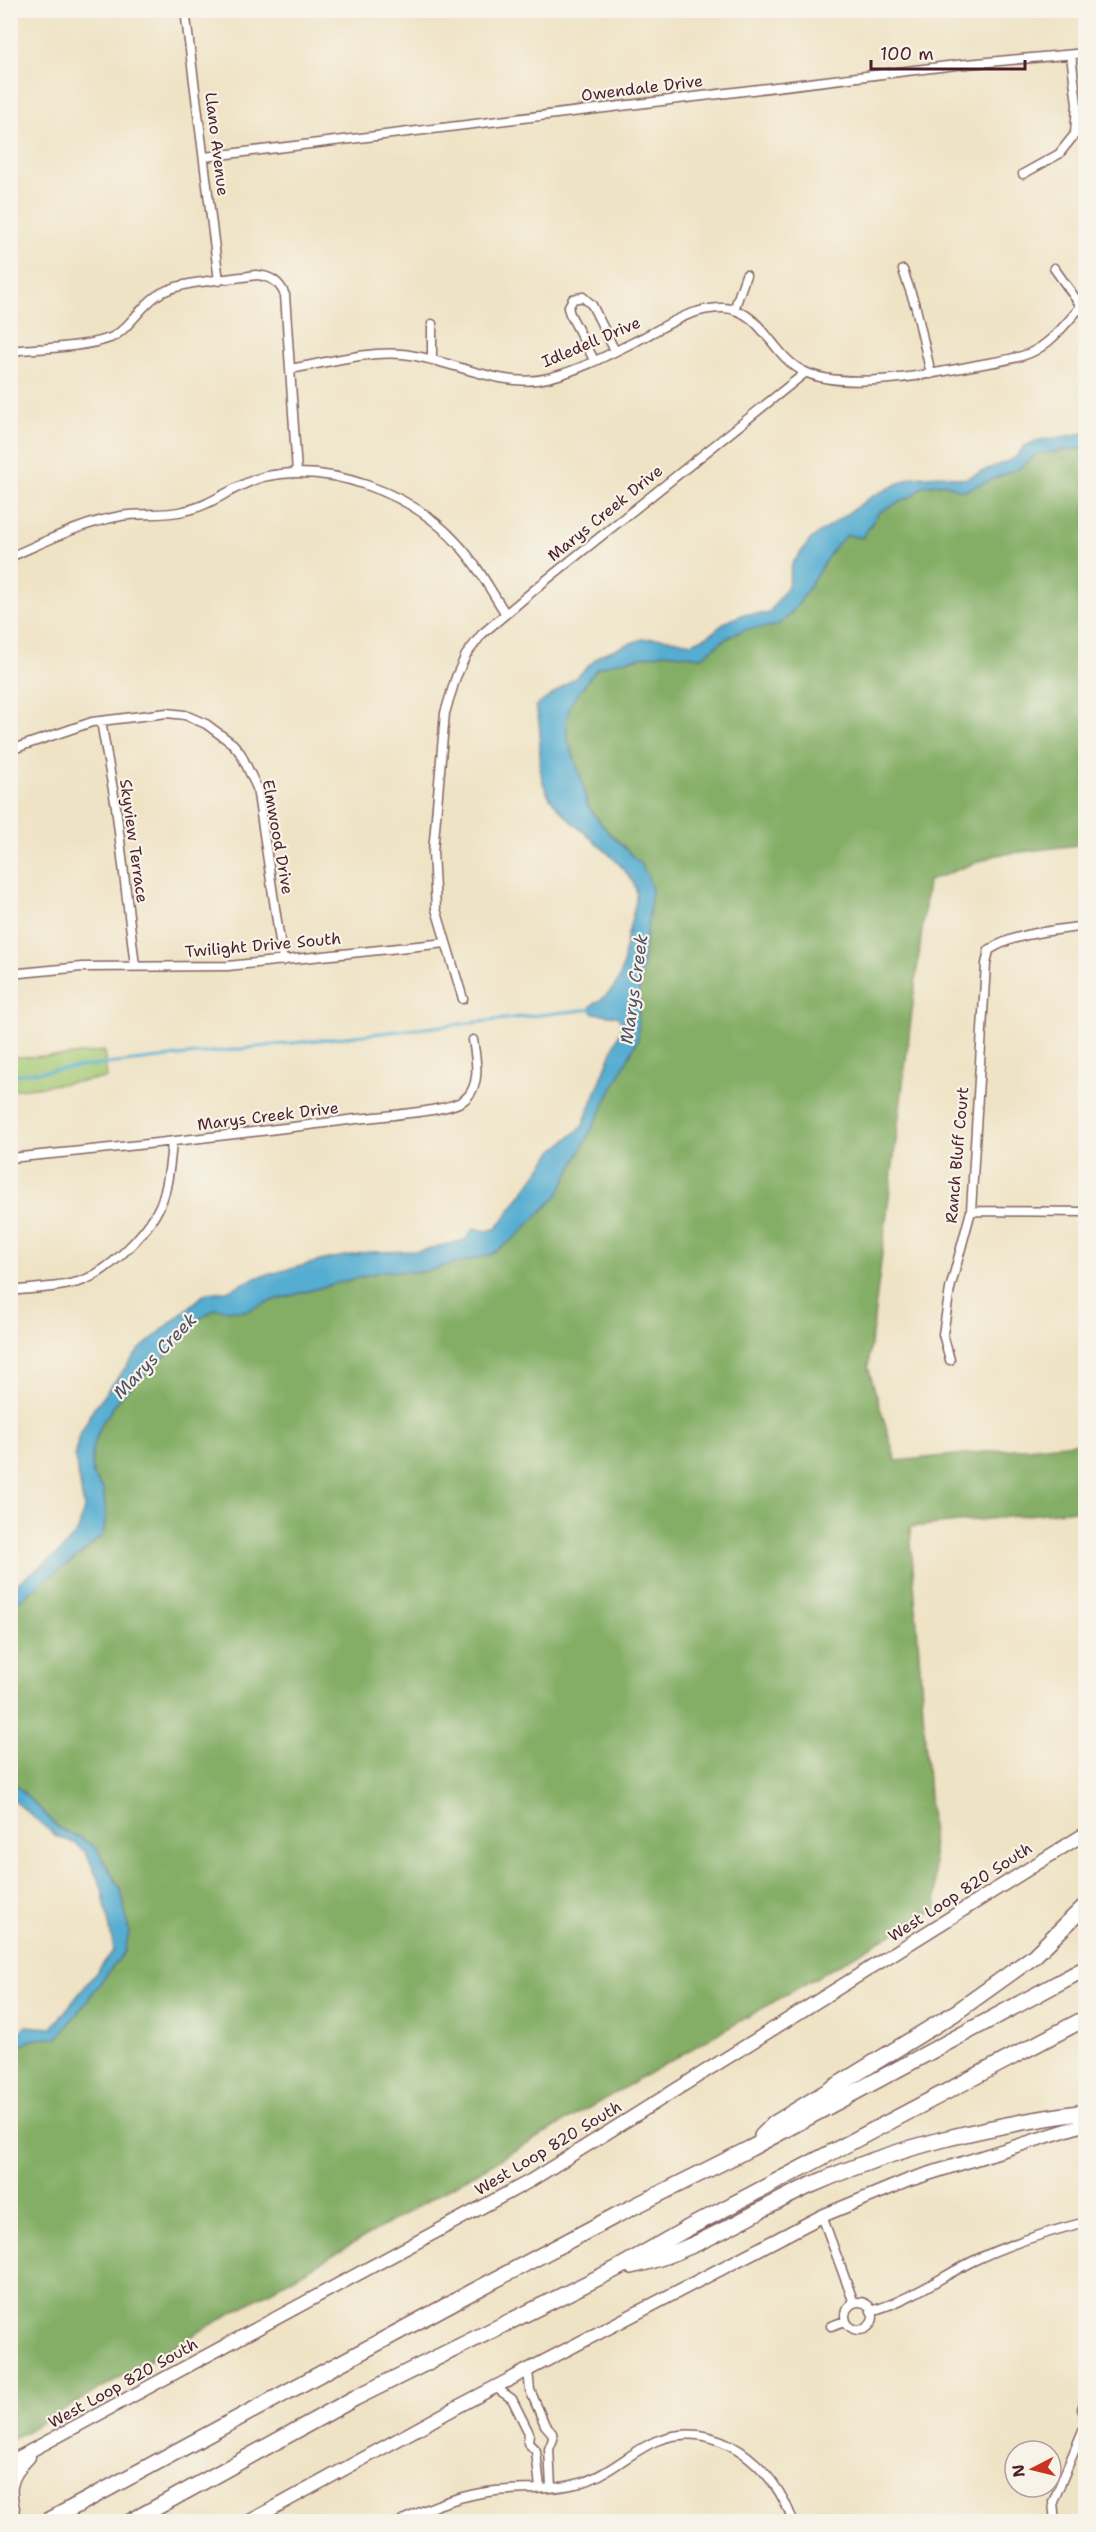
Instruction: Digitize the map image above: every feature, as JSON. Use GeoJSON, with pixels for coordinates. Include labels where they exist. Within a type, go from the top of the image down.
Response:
{"type":"FeatureCollection","features":[{"type":"Feature","properties":{"kind":"highway"},"geometry":{"type":"LineString","coordinates":[[751,2148],[774,2124],[955,2013],[1033,1957],[1086,1905]]}},
{"type":"Feature","properties":{"kind":"highway"},"geometry":{"type":"LineString","coordinates":[[45,2522],[615,2216],[751,2148],[1086,1968]]}},
{"type":"Feature","properties":{"kind":"highway"},"geometry":{"type":"LineString","coordinates":[[130,2522],[355,2398],[616,2269],[688,2228],[1086,2018]]}},
{"type":"Feature","properties":{"kind":"highway"},"geometry":{"type":"LineString","coordinates":[[616,2269],[661,2259],[808,2187],[888,2155],[980,2129],[1086,2112]]}},
{"type":"Feature","properties":{"kind":"main road","name":"West Loop 820 South"},"geometry":{"type":"LineString","coordinates":[[10,2462],[530,2181],[1086,1833]]}},
{"type":"Feature","properties":{"kind":"main road"},"geometry":{"type":"LineString","coordinates":[[248,2522],[495,2387],[822,2216],[919,2176],[1086,2124]]}},
{"type":"Feature","properties":{"kind":"main road"},"geometry":{"type":"LineString","coordinates":[[16,2522],[11,2502],[12,2480],[15,2471],[38,2448]]}},
{"type":"Feature","properties":{"kind":"street","name":"Llano Avenue"},"geometry":{"type":"LineString","coordinates":[[185,10],[219,281]]}},
{"type":"Feature","properties":{"kind":"street","name":"Owendale Drive"},"geometry":{"type":"LineString","coordinates":[[204,157],[956,65],[1086,53]]}},
{"type":"Feature","properties":{"kind":"street"},"geometry":{"type":"LineString","coordinates":[[1023,174],[1059,154],[1075,134],[1077,104],[1071,55]]}},
{"type":"Feature","properties":{"kind":"street"},"geometry":{"type":"LineString","coordinates":[[746,275],[734,310],[752,318],[790,363],[805,373],[845,380],[931,374],[1031,353],[1053,337],[1083,304],[1054,268]]}},
{"type":"Feature","properties":{"kind":"street"},"geometry":{"type":"LineString","coordinates":[[903,270],[916,308],[931,374]]}},
{"type":"Feature","properties":{"kind":"street"},"geometry":{"type":"LineString","coordinates":[[10,351],[99,342],[114,336],[140,308],[160,293],[180,286],[256,275],[268,276],[276,281],[285,295],[297,472]]}},
{"type":"Feature","properties":{"kind":"street"},"geometry":{"type":"LineString","coordinates":[[594,360],[570,314],[568,308],[573,299],[583,297],[592,305],[615,351]]}},
{"type":"Feature","properties":{"kind":"street","name":"Idledell Drive"},"geometry":{"type":"LineString","coordinates":[[290,369],[381,354],[402,354],[490,375],[530,381],[561,375],[615,351],[675,319],[715,308],[734,310]]}},
{"type":"Feature","properties":{"kind":"street"},"geometry":{"type":"LineString","coordinates":[[432,324],[432,360]]}},
{"type":"Feature","properties":{"kind":"street","name":"Marys Creek Drive"},"geometry":{"type":"LineString","coordinates":[[463,999],[436,909],[433,862],[434,823],[445,713],[456,676],[466,655],[482,634],[506,614],[805,373]]}},
{"type":"Feature","properties":{"kind":"street"},"geometry":{"type":"LineString","coordinates":[[10,557],[82,525],[123,516],[183,512],[259,478],[297,472],[351,481],[403,501],[430,518],[456,541],[475,565],[506,614]]}},
{"type":"Feature","properties":{"kind":"street","name":"Elmwood Drive"},"geometry":{"type":"LineString","coordinates":[[10,750],[101,721],[167,712],[185,715],[206,724],[233,744],[241,754],[257,788],[283,961]]}},
{"type":"Feature","properties":{"kind":"street","name":"Skyview Terrace"},"geometry":{"type":"LineString","coordinates":[[101,721],[116,807],[135,966]]}},
{"type":"Feature","properties":{"kind":"street","name":"Ranch Bluff Court"},"geometry":{"type":"LineString","coordinates":[[950,1360],[943,1334],[945,1312],[971,1211],[986,964],[989,950],[1020,935],[1086,926]]}},
{"type":"Feature","properties":{"kind":"street","name":"Twilight Drive South"},"geometry":{"type":"LineString","coordinates":[[10,974],[82,967],[228,966],[446,943]]}},
{"type":"Feature","properties":{"kind":"street","name":"Marys Creek Drive"},"geometry":{"type":"LineString","coordinates":[[10,1158],[171,1143],[411,1112],[462,1102],[470,1094],[476,1077],[473,1040]]}},
{"type":"Feature","properties":{"kind":"street"},"geometry":{"type":"LineString","coordinates":[[10,1290],[84,1280],[102,1269],[126,1249],[143,1232],[163,1199],[171,1143]]}},
{"type":"Feature","properties":{"kind":"street"},"geometry":{"type":"LineString","coordinates":[[971,1211],[1086,1212]]}},
{"type":"Feature","properties":{"kind":"street"},"geometry":{"type":"LineString","coordinates":[[822,2216],[854,2302]]}},
{"type":"Feature","properties":{"kind":"street"},"geometry":{"type":"LineString","coordinates":[[871,2311],[893,2305],[973,2261],[1019,2241],[1086,2222]]}},
{"type":"Feature","properties":{"kind":"street"},"geometry":{"type":"LineString","coordinates":[[845,2321],[852,2328],[862,2330],[871,2322],[871,2311],[864,2303],[854,2302]]}},
{"type":"Feature","properties":{"kind":"street"},"geometry":{"type":"LineString","coordinates":[[845,2321],[846,2310],[854,2302]]}},
{"type":"Feature","properties":{"kind":"street"},"geometry":{"type":"LineString","coordinates":[[831,2326],[845,2321]]}},
{"type":"Feature","properties":{"kind":"street"},"geometry":{"type":"LineString","coordinates":[[528,2371],[530,2390],[553,2439],[549,2449],[551,2487]]}},
{"type":"Feature","properties":{"kind":"street"},"geometry":{"type":"LineString","coordinates":[[495,2387],[512,2399],[529,2433],[528,2443],[536,2451],[540,2488]]}},
{"type":"Feature","properties":{"kind":"street"},"geometry":{"type":"LineString","coordinates":[[1054,2521],[1053,2502],[1086,2421],[1082,2409],[1086,2398]]}},
{"type":"Feature","properties":{"kind":"street"},"geometry":{"type":"LineString","coordinates":[[529,2433],[535,2427],[545,2425]]}},
{"type":"Feature","properties":{"kind":"street"},"geometry":{"type":"LineString","coordinates":[[400,2522],[423,2510],[481,2493],[576,2484],[593,2479],[658,2440],[676,2436],[703,2436],[717,2438],[733,2446],[754,2462],[778,2490],[793,2522]]}},
{"type":"Feature","properties":{"kind":"street"},"geometry":{"type":"LineString","coordinates":[[536,2451],[549,2449]]}},
{"type":"Feature","properties":{"kind":"green space"},"geometry":{"type":"Polygon","coordinates":[[[1085,448],[1086,694],[1082,698],[1086,706],[1085,844],[996,855],[928,881],[868,1367],[896,1461],[1085,1442],[1085,1509],[910,1527],[937,1908],[11,2440],[11,2058],[21,2046],[31,2040],[58,2038],[125,1951],[121,1890],[112,1874],[81,1838],[60,1829],[11,1780],[11,1606],[103,1535],[106,1514],[103,1489],[93,1476],[92,1450],[102,1423],[122,1395],[171,1351],[187,1327],[215,1309],[246,1311],[274,1300],[383,1271],[422,1272],[515,1238],[638,1039],[639,992],[652,891],[624,847],[605,829],[587,805],[565,723],[569,705],[597,668],[665,653],[702,657],[724,640],[743,630],[777,625],[795,608],[834,546],[847,535],[862,538],[879,512],[914,495],[923,486],[945,483],[957,489],[1020,468],[1037,454],[1085,448]]]}},
{"type":"Feature","properties":{"kind":"green space"},"geometry":{"type":"Polygon","coordinates":[[[104,1051],[107,1078],[11,1090],[11,1057],[65,1056],[104,1051]]]}},
{"type":"Feature","properties":{"kind":"water","name":"Marys Creek"},"geometry":{"type":"Polygon","coordinates":[[[1085,433],[1085,448],[1037,454],[1020,468],[966,490],[957,489],[945,483],[923,486],[914,495],[879,512],[862,538],[847,535],[838,544],[795,608],[777,625],[733,634],[702,657],[665,653],[597,668],[570,705],[566,723],[568,740],[583,784],[587,805],[605,829],[640,863],[648,877],[652,891],[639,992],[638,1039],[558,1195],[515,1238],[490,1255],[422,1272],[383,1271],[274,1300],[246,1311],[215,1309],[187,1327],[171,1351],[122,1395],[102,1423],[92,1450],[93,1476],[103,1489],[106,1514],[103,1535],[11,1606],[11,1588],[61,1551],[78,1531],[84,1508],[75,1457],[78,1438],[94,1408],[140,1349],[206,1293],[227,1291],[255,1278],[328,1259],[369,1252],[419,1251],[465,1240],[474,1228],[487,1231],[497,1228],[553,1151],[582,1127],[623,1024],[617,1016],[593,1013],[591,1006],[609,993],[621,973],[637,894],[630,878],[621,866],[569,819],[549,796],[541,773],[540,728],[535,707],[579,675],[600,655],[625,645],[643,639],[662,638],[692,643],[744,614],[768,614],[788,586],[792,564],[811,539],[871,497],[912,477],[943,475],[964,479],[1015,458],[1024,446],[1036,441],[1085,433]]]}},
{"type":"Feature","properties":{"kind":"water"},"geometry":{"type":"Polygon","coordinates":[[[11,1780],[60,1829],[81,1838],[97,1849],[121,1890],[129,1932],[125,1951],[58,2038],[43,2038],[26,2043],[11,2058],[11,2040],[26,2026],[52,2028],[114,1950],[102,1888],[86,1853],[74,1843],[56,1836],[11,1798],[11,1780]]]}},
{"type":"Feature","properties":{"kind":"waterway"},"geometry":{"type":"LineString","coordinates":[[10,1075],[593,1009]]}}]}
